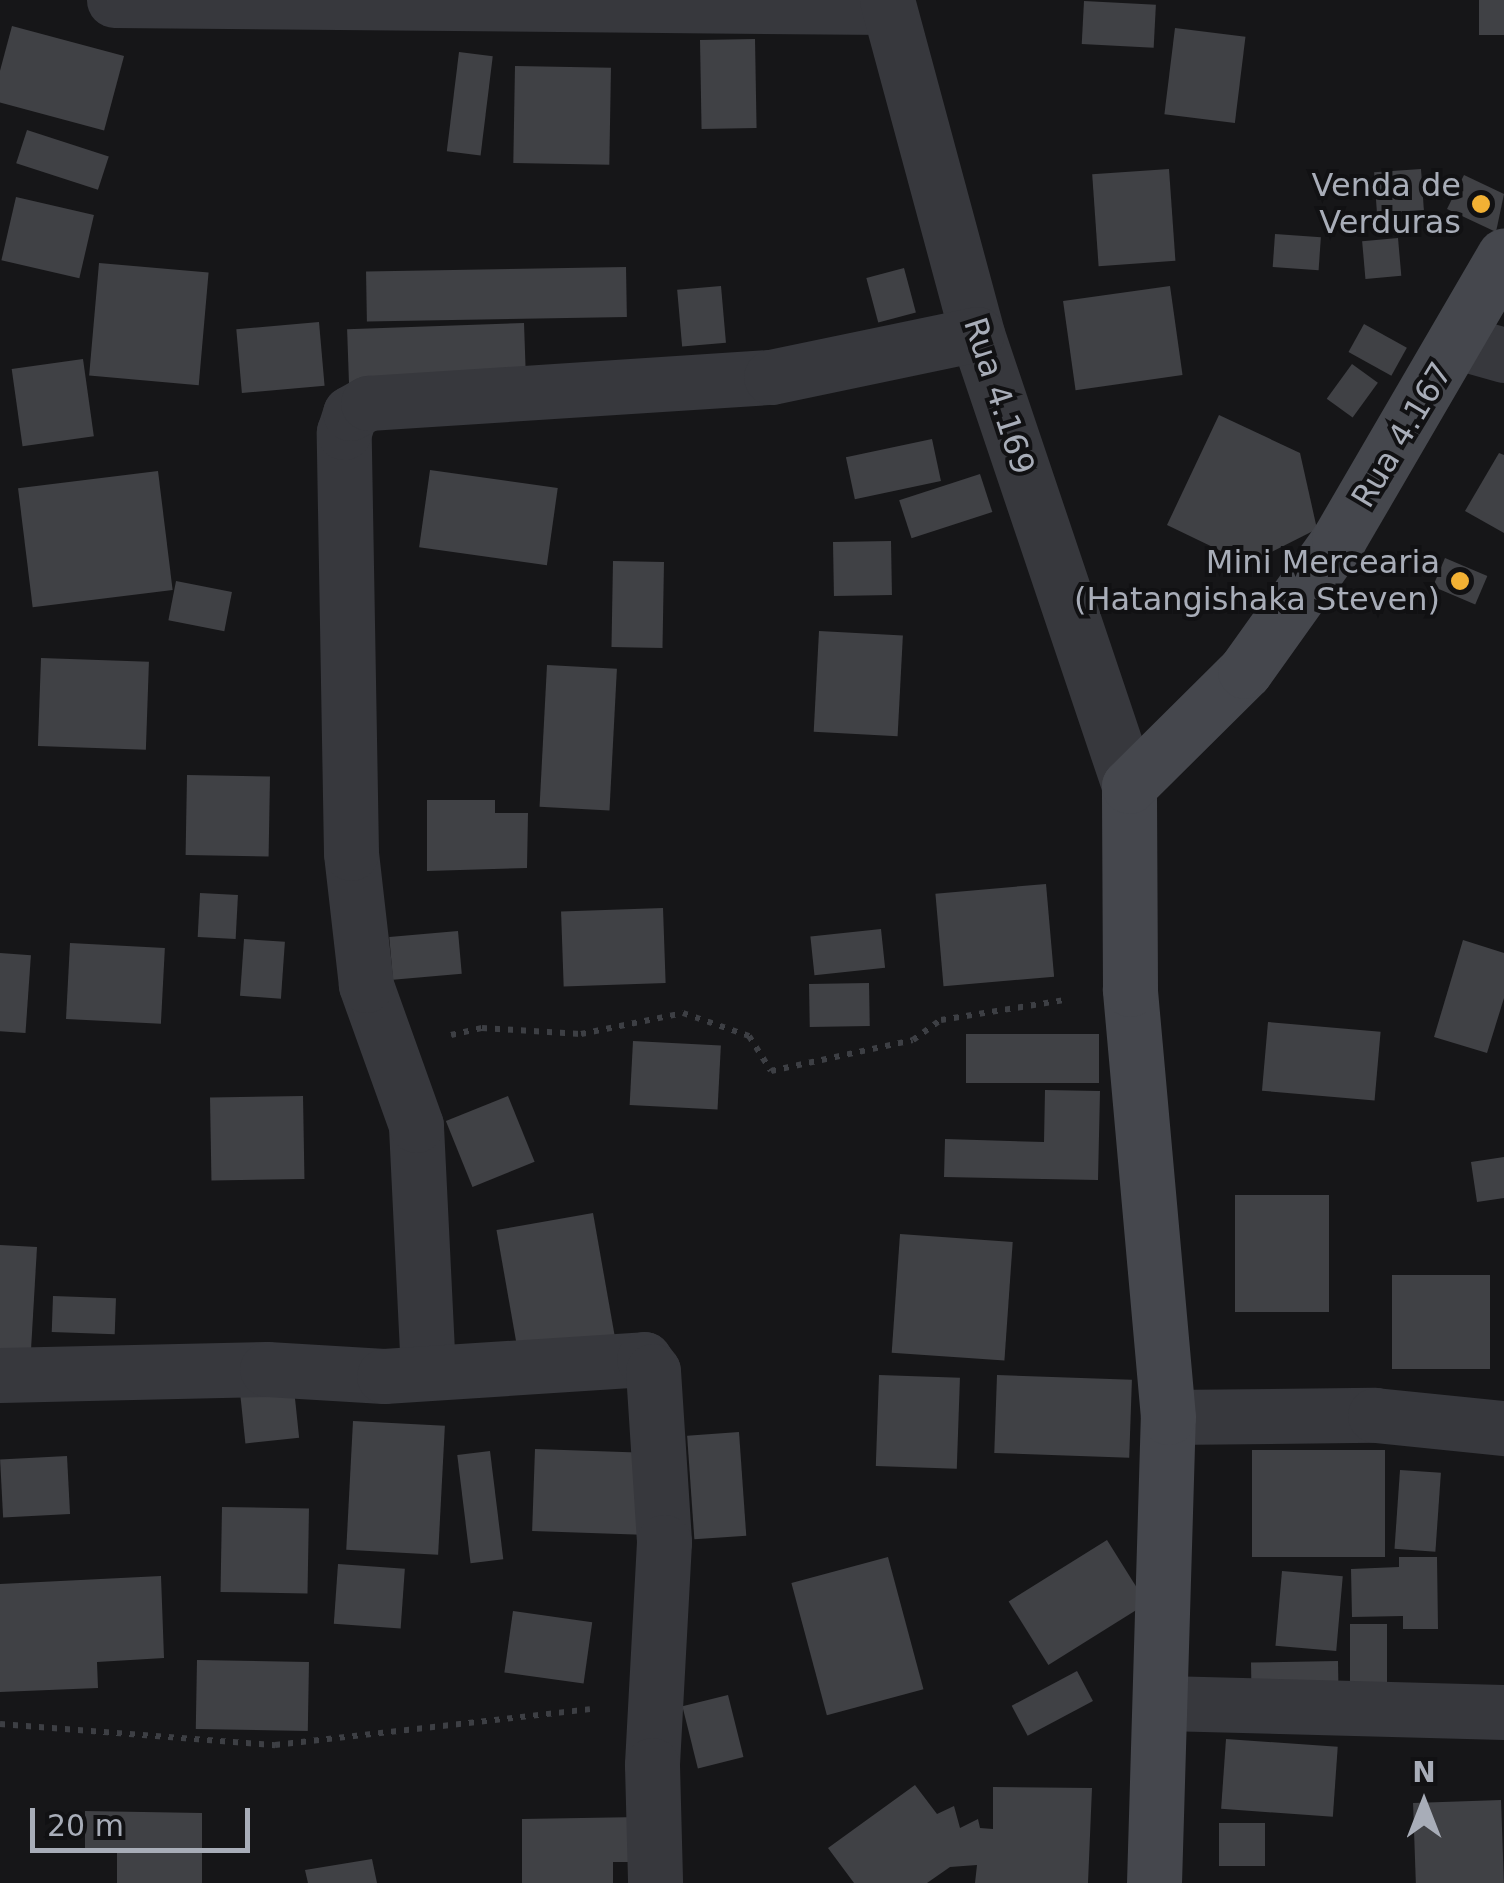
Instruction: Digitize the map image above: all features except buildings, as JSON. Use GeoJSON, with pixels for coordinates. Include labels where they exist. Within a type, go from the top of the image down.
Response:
{"type":"FeatureCollection","features":[{"type":"Feature","properties":{"kind":"street"},"geometry":{"type":"LineString","coordinates":[[114,0],[887,4]]}},
{"type":"Feature","properties":{"kind":"street","name":"Rua 4.169"},"geometry":{"type":"LineString","coordinates":[[887,4],[977,334],[1129,786]]}},
{"type":"Feature","properties":{"kind":"street","name":"Rua 4.167"},"geometry":{"type":"LineString","coordinates":[[1129,786],[1244,671],[1481,348],[1504,256]]}},
{"type":"Feature","properties":{"kind":"street"},"geometry":{"type":"LineString","coordinates":[[428,1372],[416,1125],[393,1050],[366,985],[352,853],[344,432],[350,412],[368,403],[770,378],[977,334]]}},
{"type":"Feature","properties":{"kind":"street"},"geometry":{"type":"LineString","coordinates":[[1129,786],[1130,989],[1168,1417],[1164,1703],[1154,1883]]}},
{"type":"Feature","properties":{"kind":"street"},"geometry":{"type":"LineString","coordinates":[[0,1375],[428,1372],[628,1355],[653,1371],[664,1542],[656,1704],[655,1883]]}},
{"type":"Feature","properties":{"kind":"street"},"geometry":{"type":"LineString","coordinates":[[1168,1417],[1375,1414],[1504,1428]]}},
{"type":"Feature","properties":{"kind":"street"},"geometry":{"type":"LineString","coordinates":[[1164,1703],[1504,1712]]}},
{"type":"Feature","properties":{"kind":"path"},"geometry":{"type":"LineString","coordinates":[[393,1050],[482,1028],[581,1034],[683,1013],[749,1036],[770,1071],[913,1040],[940,1020],[1130,989]]}},
{"type":"Feature","properties":{"kind":"path"},"geometry":{"type":"LineString","coordinates":[[0,1724],[275,1744],[656,1704]]}},
{"type":"Feature","properties":{"kind":"place","name":"Venda de Verduras"},"geometry":{"type":"Point","coordinates":[1481,204]}},
{"type":"Feature","properties":{"kind":"place","name":"Mini Mercearia (Hatangishaka Steven)"},"geometry":{"type":"Point","coordinates":[1460,581]}}]}
